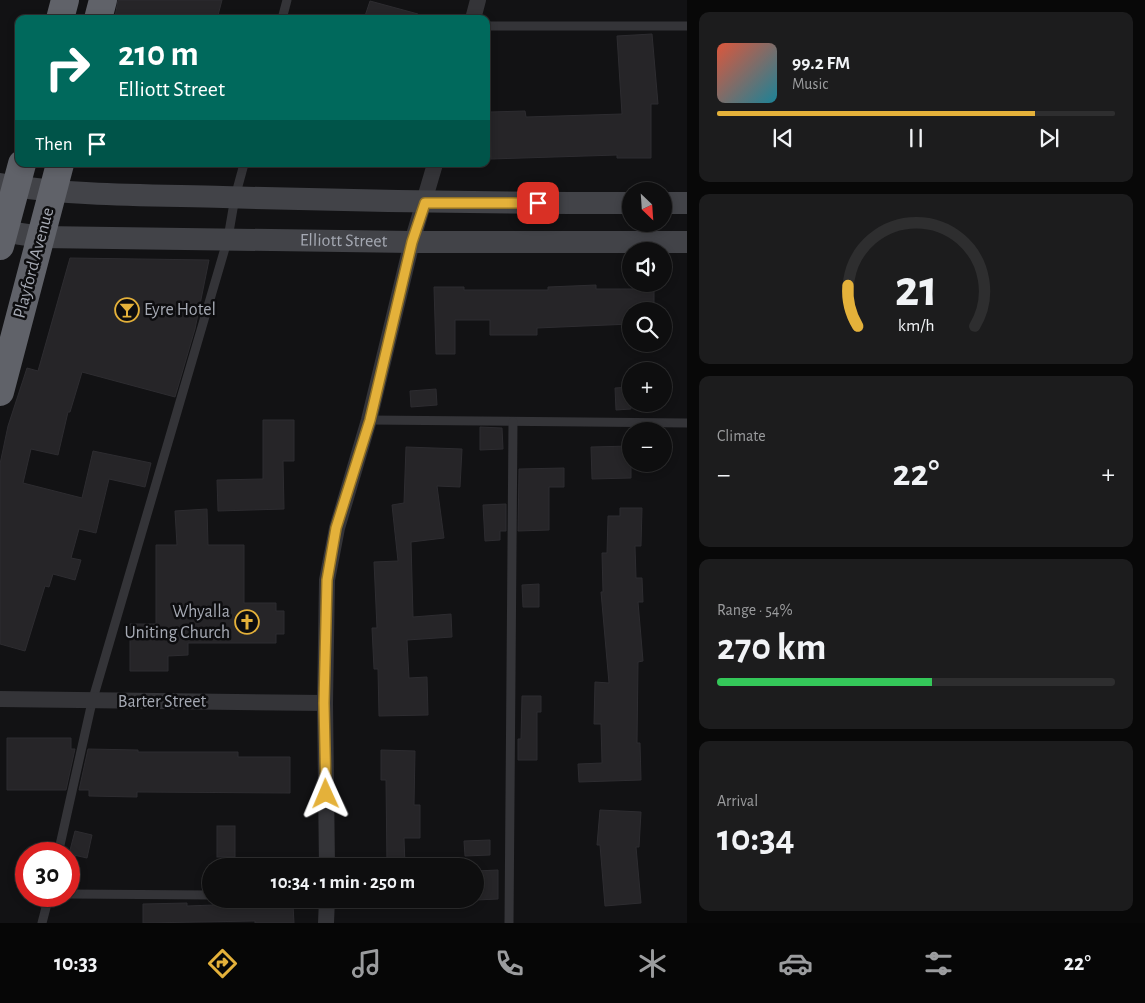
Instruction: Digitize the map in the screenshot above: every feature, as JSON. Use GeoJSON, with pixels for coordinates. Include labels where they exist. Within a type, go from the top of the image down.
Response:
{"type":"FeatureCollection","features":[{"type":"Feature","properties":{"kind":"highway"},"geometry":{"type":"LineString","coordinates":[[61,15],[65,0]]}},
{"type":"Feature","properties":{"kind":"highway"},"geometry":{"type":"LineString","coordinates":[[99,15],[103,0]]}},
{"type":"Feature","properties":{"kind":"highway","name":"Playford Avenue"},"geometry":{"type":"LineString","coordinates":[[0,392],[59,167]]}},
{"type":"Feature","properties":{"kind":"highway","name":"Playford Avenue"},"geometry":{"type":"LineString","coordinates":[[1,237],[13,178]]}},
{"type":"Feature","properties":{"kind":"main road"},"geometry":{"type":"LineString","coordinates":[[13,178],[53,192],[425,203],[622,203]]}},
{"type":"Feature","properties":{"kind":"main road"},"geometry":{"type":"LineString","coordinates":[[672,203],[687,203]]}},
{"type":"Feature","properties":{"kind":"main road","name":"Elliott Street"},"geometry":{"type":"LineString","coordinates":[[1,237],[228,238],[412,242],[687,242]]}},
{"type":"Feature","properties":{"kind":"street"},"geometry":{"type":"LineString","coordinates":[[474,15],[478,0]]}},
{"type":"Feature","properties":{"kind":"street"},"geometry":{"type":"LineString","coordinates":[[327,858],[324,703],[327,580],[336,528],[370,420],[412,242],[434,167]]}},
{"type":"Feature","properties":{"kind":"street","name":"Barter Street"},"geometry":{"type":"LineString","coordinates":[[0,699],[92,702],[324,703]]}},
{"type":"Feature","properties":{"kind":"street"},"geometry":{"type":"LineString","coordinates":[[326,923],[327,908]]}},
{"type":"Feature","properties":{"kind":"lane"},"geometry":{"type":"LineString","coordinates":[[283,15],[286,0]]}},
{"type":"Feature","properties":{"kind":"lane"},"geometry":{"type":"LineString","coordinates":[[490,26],[687,26]]}},
{"type":"Feature","properties":{"kind":"lane"},"geometry":{"type":"LineString","coordinates":[[61,842],[92,702],[228,238],[235,197],[243,167]]}},
{"type":"Feature","properties":{"kind":"lane"},"geometry":{"type":"LineString","coordinates":[[370,420],[687,423]]}},
{"type":"Feature","properties":{"kind":"lane"},"geometry":{"type":"LineString","coordinates":[[510,923],[513,422]]}},
{"type":"Feature","properties":{"kind":"lane"},"geometry":{"type":"LineString","coordinates":[[80,894],[202,895]]}},
{"type":"Feature","properties":{"kind":"lane"},"geometry":{"type":"LineString","coordinates":[[42,923],[46,907]]}},
{"type":"Feature","properties":{"kind":"building"},"geometry":{"type":"Polygon","coordinates":[[[118,0],[222,0],[218,15],[115,15],[118,0]]]}},
{"type":"Feature","properties":{"kind":"building"},"geometry":{"type":"Polygon","coordinates":[[[370,1],[418,14],[418,15],[365,15],[370,1]]]}},
{"type":"Feature","properties":{"kind":"building"},"geometry":{"type":"Polygon","coordinates":[[[652,34],[658,104],[651,104],[651,158],[617,158],[617,155],[491,159],[490,112],[525,111],[526,117],[622,114],[617,36],[652,34]]]}},
{"type":"Feature","properties":{"kind":"building"},"geometry":{"type":"Polygon","coordinates":[[[70,258],[209,260],[195,329],[175,397],[82,372],[70,412],[68,412],[58,455],[31,449],[23,483],[82,498],[93,451],[151,463],[145,487],[109,479],[96,533],[79,529],[71,558],[81,560],[75,580],[53,574],[49,587],[45,586],[25,651],[0,644],[0,464],[8,426],[27,368],[38,371],[70,258]]]}},
{"type":"Feature","properties":{"kind":"building"},"geometry":{"type":"Polygon","coordinates":[[[596,285],[596,289],[622,289],[622,292],[654,292],[654,302],[622,302],[622,324],[537,328],[537,335],[490,335],[490,320],[455,320],[455,354],[436,354],[434,287],[464,287],[464,290],[548,290],[548,287],[596,285]]]}},
{"type":"Feature","properties":{"kind":"building"},"geometry":{"type":"Polygon","coordinates":[[[615,388],[622,388],[622,410],[616,410],[615,388]]]}},
{"type":"Feature","properties":{"kind":"building"},"geometry":{"type":"Polygon","coordinates":[[[436,389],[437,405],[411,407],[410,391],[436,389]]]}},
{"type":"Feature","properties":{"kind":"building"},"geometry":{"type":"Polygon","coordinates":[[[263,420],[294,420],[294,461],[283,461],[284,509],[218,511],[217,480],[263,479],[263,420]]]}},
{"type":"Feature","properties":{"kind":"building"},"geometry":{"type":"Polygon","coordinates":[[[480,427],[502,428],[503,449],[480,450],[480,427]]]}},
{"type":"Feature","properties":{"kind":"building"},"geometry":{"type":"Polygon","coordinates":[[[622,446],[622,472],[631,472],[631,478],[592,479],[591,447],[622,446]]]}},
{"type":"Feature","properties":{"kind":"building"},"geometry":{"type":"Polygon","coordinates":[[[406,447],[462,449],[460,487],[437,486],[444,538],[411,542],[413,617],[451,614],[452,637],[407,640],[409,678],[427,677],[428,715],[379,716],[378,669],[374,669],[372,628],[377,628],[374,562],[398,561],[392,505],[404,503],[406,447]]]}},
{"type":"Feature","properties":{"kind":"building"},"geometry":{"type":"Polygon","coordinates":[[[564,468],[564,487],[549,487],[549,530],[518,531],[519,469],[564,468]]]}},
{"type":"Feature","properties":{"kind":"building"},"geometry":{"type":"Polygon","coordinates":[[[506,504],[506,531],[500,531],[500,540],[485,541],[483,505],[506,504]]]}},
{"type":"Feature","properties":{"kind":"building"},"geometry":{"type":"Polygon","coordinates":[[[620,508],[642,508],[641,546],[635,546],[636,578],[642,578],[643,602],[638,602],[643,661],[638,662],[637,743],[640,743],[641,780],[579,782],[578,764],[602,763],[601,724],[594,724],[595,682],[609,683],[601,592],[603,592],[602,553],[607,553],[608,516],[620,516],[620,508]]]}},
{"type":"Feature","properties":{"kind":"building"},"geometry":{"type":"Polygon","coordinates":[[[207,509],[208,545],[244,545],[244,603],[276,603],[276,611],[284,611],[284,634],[276,634],[276,643],[188,643],[188,655],[168,656],[168,671],[130,671],[130,624],[156,624],[156,545],[177,545],[175,511],[207,509]]]}},
{"type":"Feature","properties":{"kind":"building"},"geometry":{"type":"Polygon","coordinates":[[[539,584],[539,607],[523,607],[522,585],[539,584]]]}},
{"type":"Feature","properties":{"kind":"building"},"geometry":{"type":"Polygon","coordinates":[[[522,696],[541,696],[541,712],[537,712],[537,760],[518,760],[518,739],[521,739],[522,696]]]}},
{"type":"Feature","properties":{"kind":"building"},"geometry":{"type":"Polygon","coordinates":[[[7,738],[71,738],[71,749],[75,749],[66,790],[7,790],[7,738]]]}},
{"type":"Feature","properties":{"kind":"building"},"geometry":{"type":"Polygon","coordinates":[[[88,749],[138,750],[138,752],[238,752],[238,757],[290,757],[290,793],[137,792],[137,797],[89,796],[89,790],[79,790],[88,749]]]}},
{"type":"Feature","properties":{"kind":"building"},"geometry":{"type":"Polygon","coordinates":[[[381,750],[415,751],[414,805],[420,805],[420,838],[404,838],[405,858],[387,858],[386,780],[381,780],[381,750]]]}},
{"type":"Feature","properties":{"kind":"building"},"geometry":{"type":"Polygon","coordinates":[[[600,810],[641,812],[639,847],[636,847],[641,903],[605,906],[600,845],[597,845],[600,810]]]}},
{"type":"Feature","properties":{"kind":"building"},"geometry":{"type":"Polygon","coordinates":[[[217,826],[235,826],[235,857],[217,857],[217,826]]]}},
{"type":"Feature","properties":{"kind":"building"},"geometry":{"type":"Polygon","coordinates":[[[75,831],[92,835],[87,858],[80,856],[80,842],[72,842],[75,831]]]}},
{"type":"Feature","properties":{"kind":"building"},"geometry":{"type":"Polygon","coordinates":[[[490,840],[490,855],[465,856],[464,841],[490,840]]]}},
{"type":"Feature","properties":{"kind":"building"},"geometry":{"type":"Polygon","coordinates":[[[498,870],[498,899],[484,900],[484,871],[498,870]]]}},
{"type":"Feature","properties":{"kind":"building"},"geometry":{"type":"Polygon","coordinates":[[[187,903],[187,906],[202,905],[202,908],[293,908],[294,923],[255,923],[255,921],[143,923],[143,904],[187,903]]]}},
{"type":"Feature","properties":{"kind":"place","name":"Eyre Hotel"},"geometry":{"type":"Point","coordinates":[127,310]}},
{"type":"Feature","properties":{"kind":"place","name":"Whyalla Uniting Church"},"geometry":{"type":"Point","coordinates":[247,622]}},
{"type":"Feature","properties":{"kind":"route"},"geometry":{"type":"LineString","coordinates":[[326,794],[324,703],[327,580],[336,528],[370,420],[412,242],[425,203],[538,203]]}}]}
